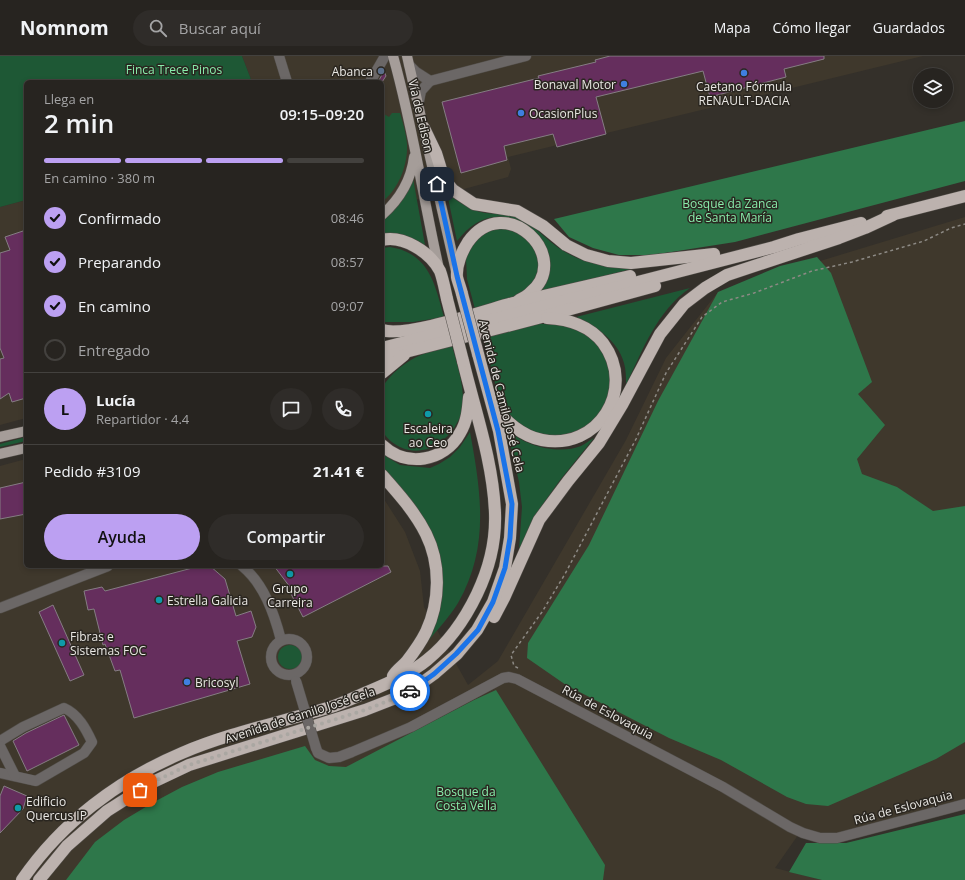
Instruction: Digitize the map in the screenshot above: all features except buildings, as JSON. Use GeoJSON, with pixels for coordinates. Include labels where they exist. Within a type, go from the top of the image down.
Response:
{"type":"FeatureCollection","features":[{"type":"Feature","properties":{"kind":"highway"},"geometry":{"type":"LineString","coordinates":[[424,128],[436,154],[444,179],[453,190],[474,204],[517,211],[543,226],[566,245],[586,255],[608,261],[631,263],[714,254]]}},
{"type":"Feature","properties":{"kind":"highway"},"geometry":{"type":"LineString","coordinates":[[384,347],[965,196]]}},
{"type":"Feature","properties":{"kind":"highway"},"geometry":{"type":"LineString","coordinates":[[478,630],[492,621],[539,520],[599,443],[622,405],[660,334],[684,304],[705,288],[727,275],[839,238],[893,215]]}},
{"type":"Feature","properties":{"kind":"highway"},"geometry":{"type":"LineString","coordinates":[[457,276],[459,260],[464,248],[472,236],[486,227],[500,223],[513,225],[522,229],[536,241],[541,250],[544,262],[539,284],[530,293],[513,303]]}},
{"type":"Feature","properties":{"kind":"highway"},"geometry":{"type":"LineString","coordinates":[[384,331],[403,331],[425,327],[513,303],[640,274],[714,254],[823,228],[839,228]]}},
{"type":"Feature","properties":{"kind":"highway"},"geometry":{"type":"LineString","coordinates":[[384,240],[396,240],[412,244],[427,255],[440,271]]}},
{"type":"Feature","properties":{"kind":"highway"},"geometry":{"type":"LineString","coordinates":[[384,358],[538,318],[727,266],[774,247]]}},
{"type":"Feature","properties":{"kind":"highway","name":"Vía de Edison"},"geometry":{"type":"LineString","coordinates":[[440,271],[447,299]]}},
{"type":"Feature","properties":{"kind":"highway","name":"Vía de Edison"},"geometry":{"type":"LineString","coordinates":[[457,276],[462,294]]}},
{"type":"Feature","properties":{"kind":"highway","name":"Avenida de Camilo José Cela"},"geometry":{"type":"LineString","coordinates":[[39,880],[67,846],[107,811],[151,783],[189,765],[365,710],[401,696],[440,669],[478,630],[493,602],[505,568],[510,538],[512,504],[492,405],[462,294]]}},
{"type":"Feature","properties":{"kind":"highway","name":"Avenida de Camilo José Cela"},"geometry":{"type":"LineString","coordinates":[[22,880],[34,862],[63,830],[99,799],[134,776],[208,743],[335,705],[390,683],[426,660],[451,635],[471,607],[485,576],[493,545],[495,514],[485,448],[447,299]]}},
{"type":"Feature","properties":{"kind":"highway"},"geometry":{"type":"LineString","coordinates":[[492,405],[509,423],[528,435],[542,440],[558,441],[573,438],[586,433],[600,422],[609,410],[614,396],[617,380],[615,365],[609,351],[600,339],[589,330],[575,323],[558,319],[538,318]]}},
{"type":"Feature","properties":{"kind":"highway"},"geometry":{"type":"LineString","coordinates":[[384,371],[408,352]]}},
{"type":"Feature","properties":{"kind":"highway"},"geometry":{"type":"LineString","coordinates":[[384,446],[397,455],[409,459],[422,459],[435,456],[446,449],[461,432],[465,422],[468,408],[469,386]]}},
{"type":"Feature","properties":{"kind":"highway"},"geometry":{"type":"LineString","coordinates":[[384,477],[409,507],[426,535],[435,563],[437,578],[437,592],[426,632],[406,662],[394,673],[390,683]]}},
{"type":"Feature","properties":{"kind":"highway"},"geometry":{"type":"LineString","coordinates":[[18,880],[34,862]]}},
{"type":"Feature","properties":{"kind":"main road","name":"Vía de Edison"},"geometry":{"type":"LineString","coordinates":[[393,56],[440,271]]}},
{"type":"Feature","properties":{"kind":"main road","name":"Vía de Edison"},"geometry":{"type":"LineString","coordinates":[[408,60],[457,276]]}},
{"type":"Feature","properties":{"kind":"main road"},"geometry":{"type":"LineString","coordinates":[[384,212],[391,207],[404,190],[410,176],[414,149]]}},
{"type":"Feature","properties":{"kind":"main road"},"geometry":{"type":"LineString","coordinates":[[384,336],[403,331]]}},
{"type":"Feature","properties":{"kind":"main road"},"geometry":{"type":"LineString","coordinates":[[0,437],[24,431]]}},
{"type":"Feature","properties":{"kind":"main road"},"geometry":{"type":"LineString","coordinates":[[0,454],[24,448]]}},
{"type":"Feature","properties":{"kind":"street"},"geometry":{"type":"LineString","coordinates":[[279,56],[286,80]]}},
{"type":"Feature","properties":{"kind":"street"},"geometry":{"type":"LineString","coordinates":[[371,80],[385,56]]}},
{"type":"Feature","properties":{"kind":"street"},"geometry":{"type":"LineString","coordinates":[[418,106],[421,91],[430,81],[526,56]]}},
{"type":"Feature","properties":{"kind":"street"},"geometry":{"type":"LineString","coordinates":[[408,60],[416,72],[430,81]]}},
{"type":"Feature","properties":{"kind":"street"},"geometry":{"type":"LineString","coordinates":[[0,608],[103,568]]}},
{"type":"Feature","properties":{"kind":"street"},"geometry":{"type":"LineString","coordinates":[[244,568],[259,585],[268,600],[281,640]]}},
{"type":"Feature","properties":{"kind":"street"},"geometry":{"type":"LineString","coordinates":[[287,638],[299,641],[306,650],[307,662],[295,678],[277,671],[271,661],[273,648],[281,640],[287,638]]}},
{"type":"Feature","properties":{"kind":"street","name":"Rúa de Eslovaquia"},"geometry":{"type":"LineString","coordinates":[[295,678],[318,753],[329,758],[339,757],[411,727],[509,676],[531,686],[716,783],[790,827],[814,836],[837,838],[965,804]]}},
{"type":"Feature","properties":{"kind":"street"},"geometry":{"type":"LineString","coordinates":[[0,741],[23,727],[64,708],[70,710],[77,718],[86,730],[92,742],[84,752],[36,781],[0,773]]}},
{"type":"Feature","properties":{"kind":"street"},"geometry":{"type":"LineString","coordinates":[[0,746],[15,776]]}},
{"type":"Feature","properties":{"kind":"path"},"geometry":{"type":"LineString","coordinates":[[521,670],[514,666],[510,655],[542,612],[565,574],[636,438],[666,373],[702,318],[722,302],[754,293],[812,271],[852,262],[924,241],[951,228],[965,224]]}},
{"type":"Feature","properties":{"kind":"shaded area"},"geometry":{"type":"Polygon","coordinates":[[[242,56],[923,56],[508,157],[511,169],[508,177],[464,189],[384,207],[384,80],[251,80],[242,56]]]}},
{"type":"Feature","properties":{"kind":"shaded area"},"geometry":{"type":"Polygon","coordinates":[[[24,201],[24,419],[0,425],[0,207],[24,201]]]}},
{"type":"Feature","properties":{"kind":"shaded area"},"geometry":{"type":"Polygon","coordinates":[[[965,217],[965,803],[835,834],[820,833],[803,828],[775,868],[822,880],[0,880],[0,466],[24,460],[24,568],[384,568],[384,499],[405,532],[420,571],[424,607],[468,685],[498,661],[626,440],[666,358],[718,292],[965,217]]]}},
{"type":"Feature","properties":{"kind":"green space","name":"Finca Trece Pinos"},"geometry":{"type":"Polygon","coordinates":[[[0,56],[242,56],[251,80],[24,80],[24,201],[0,207],[0,56]]]}},
{"type":"Feature","properties":{"kind":"green space"},"geometry":{"type":"Polygon","coordinates":[[[392,113],[400,113],[406,136],[407,152],[404,168],[398,183],[384,200],[384,114],[389,117],[392,113]]]}},
{"type":"Feature","properties":{"kind":"green space","name":"Bosque da Zanca de Santa María"},"geometry":{"type":"Polygon","coordinates":[[[965,121],[965,181],[735,242],[652,255],[619,255],[593,248],[569,237],[554,219],[965,121]]]}},
{"type":"Feature","properties":{"kind":"green space"},"geometry":{"type":"Polygon","coordinates":[[[413,178],[425,245],[405,236],[384,235],[384,216],[413,178]]]}},
{"type":"Feature","properties":{"kind":"green space"},"geometry":{"type":"Polygon","coordinates":[[[447,193],[474,210],[485,213],[508,215],[520,219],[562,250],[583,260],[604,265],[639,267],[537,293],[547,269],[521,222],[511,218],[502,217],[485,219],[470,227],[457,241],[447,193]]]}},
{"type":"Feature","properties":{"kind":"green space"},"geometry":{"type":"Polygon","coordinates":[[[497,227],[518,231],[533,244],[538,260],[538,270],[534,280],[526,290],[516,297],[475,309],[467,279],[466,258],[476,237],[497,227]]]}},
{"type":"Feature","properties":{"kind":"green space"},"geometry":{"type":"Polygon","coordinates":[[[390,247],[403,250],[414,256],[422,263],[433,282],[444,317],[413,322],[384,322],[384,248],[390,247]]]}},
{"type":"Feature","properties":{"kind":"green space"},"geometry":{"type":"Polygon","coordinates":[[[817,257],[831,273],[872,382],[858,394],[885,425],[857,459],[862,474],[897,487],[933,511],[965,506],[965,742],[936,759],[828,806],[806,804],[787,797],[721,760],[669,738],[566,685],[527,658],[528,643],[589,545],[658,401],[718,292],[780,266],[817,257]]]}},
{"type":"Feature","properties":{"kind":"green space"},"geometry":{"type":"Polygon","coordinates":[[[690,288],[678,297],[660,319],[645,345],[626,385],[625,366],[617,347],[598,329],[576,317],[690,288]]]}},
{"type":"Feature","properties":{"kind":"green space"},"geometry":{"type":"Polygon","coordinates":[[[530,323],[572,326],[594,337],[605,353],[613,383],[608,402],[585,431],[551,437],[532,432],[512,420],[502,406],[483,335],[530,323]]]}},
{"type":"Feature","properties":{"kind":"green space"},"geometry":{"type":"Polygon","coordinates":[[[452,346],[459,371],[463,405],[461,416],[448,436],[434,446],[417,451],[409,450],[394,444],[384,433],[384,385],[399,368],[415,358],[452,346]]]}},
{"type":"Feature","properties":{"kind":"green space"},"geometry":{"type":"Polygon","coordinates":[[[507,429],[522,440],[552,449],[572,449],[581,446],[594,438],[560,480],[540,508],[519,550],[522,507],[519,482],[507,429]]]}},
{"type":"Feature","properties":{"kind":"green space"},"geometry":{"type":"Polygon","coordinates":[[[470,432],[479,498],[479,540],[475,561],[468,582],[458,603],[424,646],[442,574],[439,553],[427,525],[400,488],[384,470],[384,455],[400,465],[430,468],[450,457],[460,447],[470,432]]]}},
{"type":"Feature","properties":{"kind":"green space"},"geometry":{"type":"Polygon","coordinates":[[[24,438],[24,441],[0,447],[0,444],[24,438]]]}},
{"type":"Feature","properties":{"kind":"green space"},"geometry":{"type":"Polygon","coordinates":[[[290,645],[298,649],[302,657],[298,665],[290,669],[282,665],[278,657],[282,649],[290,645]]]}},
{"type":"Feature","properties":{"kind":"green space","name":"Bosque da Costa Vella"},"geometry":{"type":"Polygon","coordinates":[[[496,690],[605,865],[603,880],[66,880],[95,842],[124,820],[182,787],[218,772],[305,746],[315,760],[329,766],[346,767],[496,690]]]}},
{"type":"Feature","properties":{"kind":"green space"},"geometry":{"type":"Polygon","coordinates":[[[965,814],[965,880],[822,880],[789,872],[806,843],[846,843],[965,814]]]}},
{"type":"Feature","properties":{"kind":"way so far"},"geometry":{"type":"LineString","coordinates":[[140,790],[151,783],[189,765],[365,710],[410,691]]}},
{"type":"Feature","properties":{"kind":"place","name":"Abanca"},"geometry":{"type":"Point","coordinates":[381,71]}},
{"type":"Feature","properties":{"kind":"place","name":"Caetano Fórmula RENAULT-DACIA"},"geometry":{"type":"Point","coordinates":[744,73]}},
{"type":"Feature","properties":{"kind":"place","name":"Bonaval Motor"},"geometry":{"type":"Point","coordinates":[624,84]}},
{"type":"Feature","properties":{"kind":"place","name":"OcasionPlus"},"geometry":{"type":"Point","coordinates":[521,113]}},
{"type":"Feature","properties":{"kind":"place","name":"Escaleira ao Ceo"},"geometry":{"type":"Point","coordinates":[428,414]}},
{"type":"Feature","properties":{"kind":"place","name":"Grupo Carreira"},"geometry":{"type":"Point","coordinates":[290,574]}},
{"type":"Feature","properties":{"kind":"place","name":"Estrella Galicia"},"geometry":{"type":"Point","coordinates":[159,600]}},
{"type":"Feature","properties":{"kind":"place","name":"Fibras e Sistemas FOC"},"geometry":{"type":"Point","coordinates":[62,643]}},
{"type":"Feature","properties":{"kind":"place","name":"Bricosyl"},"geometry":{"type":"Point","coordinates":[187,682]}},
{"type":"Feature","properties":{"kind":"place","name":"Edificio Quercus IP"},"geometry":{"type":"Point","coordinates":[18,808]}},
{"type":"Feature","properties":{"kind":"route"},"geometry":{"type":"LineString","coordinates":[[410,691],[434,674],[456,654],[478,630],[493,602],[505,568],[510,538],[512,504],[498,431],[457,276],[437,184]]}}]}
